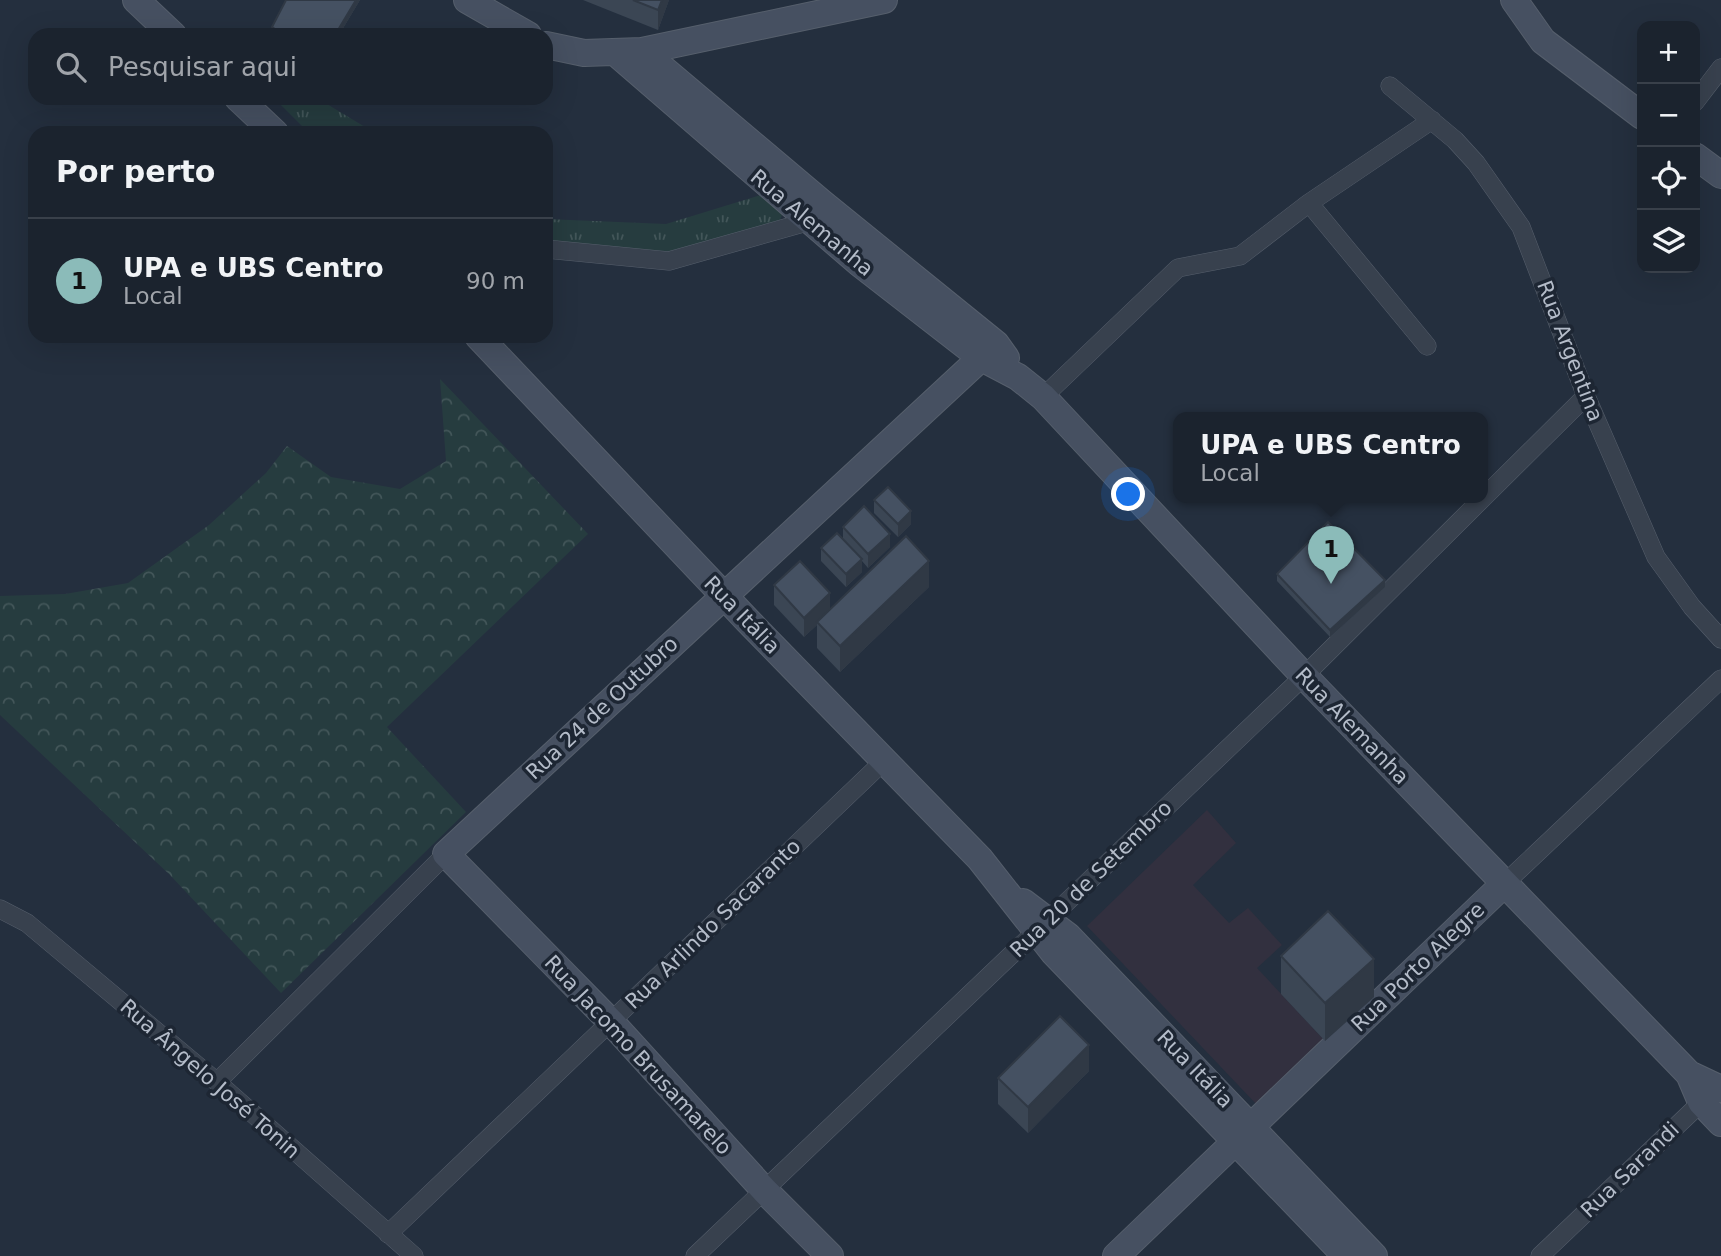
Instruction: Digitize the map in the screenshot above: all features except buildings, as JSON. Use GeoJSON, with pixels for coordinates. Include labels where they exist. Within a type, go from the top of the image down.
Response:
{"type":"FeatureCollection","features":[{"type":"Feature","properties":{"kind":"main road"},"geometry":{"type":"LineString","coordinates":[[136,0],[166,28]]}},
{"type":"Feature","properties":{"kind":"main road"},"geometry":{"type":"LineString","coordinates":[[467,0],[516,28]]}},
{"type":"Feature","properties":{"kind":"main road"},"geometry":{"type":"LineString","coordinates":[[553,46],[584,53],[630,53],[884,0]]}},
{"type":"Feature","properties":{"kind":"main road"},"geometry":{"type":"LineString","coordinates":[[1514,0],[1543,41],[1637,112]]}},
{"type":"Feature","properties":{"kind":"main road","name":"Rua Alemanha"},"geometry":{"type":"LineString","coordinates":[[630,53],[810,221],[988,351]]}},
{"type":"Feature","properties":{"kind":"main road","name":"Rua Alemanha"},"geometry":{"type":"LineString","coordinates":[[630,53],[822,204],[1043,397],[1503,884],[1689,1074],[1715,1090],[1721,1123]]}},
{"type":"Feature","properties":{"kind":"main road"},"geometry":{"type":"LineString","coordinates":[[246,105],[268,126]]}},
{"type":"Feature","properties":{"kind":"main road"},"geometry":{"type":"LineString","coordinates":[[1700,160],[1721,175]]}},
{"type":"Feature","properties":{"kind":"main road","name":"Rua Itália"},"geometry":{"type":"LineString","coordinates":[[485,343],[723,595],[1243,1134],[1374,1256]]}},
{"type":"Feature","properties":{"kind":"main road","name":"Rua 24 de Outubro"},"geometry":{"type":"LineString","coordinates":[[446,855],[988,351]]}},
{"type":"Feature","properties":{"kind":"main road","name":"Rua Jacomo Brusamarelo"},"geometry":{"type":"LineString","coordinates":[[446,855],[611,1021],[765,1191],[830,1256]]}},
{"type":"Feature","properties":{"kind":"main road","name":"Rua Porto Alegre"},"geometry":{"type":"LineString","coordinates":[[1116,1256],[1503,884]]}},
{"type":"Feature","properties":{"kind":"main road","name":"Rua Itália"},"geometry":{"type":"LineString","coordinates":[[1243,1134],[1346,1256]]}},
{"type":"Feature","properties":{"kind":"street"},"geometry":{"type":"LineString","coordinates":[[1700,95],[1721,68]]}},
{"type":"Feature","properties":{"kind":"street","name":"Rua Argentina"},"geometry":{"type":"LineString","coordinates":[[1390,86],[1432,120],[1476,163],[1521,227],[1586,396],[1656,557],[1692,607],[1721,639]]}},
{"type":"Feature","properties":{"kind":"street"},"geometry":{"type":"LineString","coordinates":[[1043,397],[1178,268],[1240,256],[1309,203],[1432,120]]}},
{"type":"Feature","properties":{"kind":"street"},"geometry":{"type":"LineString","coordinates":[[1309,203],[1427,346]]}},
{"type":"Feature","properties":{"kind":"street"},"geometry":{"type":"LineString","coordinates":[[553,251],[669,261],[810,221]]}},
{"type":"Feature","properties":{"kind":"street","name":"Rua 20 de Setembro"},"geometry":{"type":"LineString","coordinates":[[1488,493],[1586,396]]}},
{"type":"Feature","properties":{"kind":"street","name":"Rua 20 de Setembro"},"geometry":{"type":"LineString","coordinates":[[695,1256],[1304,676],[1478,503]]}},
{"type":"Feature","properties":{"kind":"street","name":"Rua Porto Alegre"},"geometry":{"type":"LineString","coordinates":[[1503,884],[1721,679]]}},
{"type":"Feature","properties":{"kind":"street","name":"Rua Arlindo Sacaranto"},"geometry":{"type":"LineString","coordinates":[[388,1234],[885,760]]}},
{"type":"Feature","properties":{"kind":"street","name":"Rua 24 de Outubro"},"geometry":{"type":"LineString","coordinates":[[217,1082],[446,855]]}},
{"type":"Feature","properties":{"kind":"street","name":"Rua Ângelo José Tonin"},"geometry":{"type":"LineString","coordinates":[[0,909],[27,923],[217,1082],[414,1256]]}},
{"type":"Feature","properties":{"kind":"street","name":"Rua Sarandi"},"geometry":{"type":"LineString","coordinates":[[1540,1256],[1715,1090]]}},
{"type":"Feature","properties":{"kind":"shaded area"},"geometry":{"type":"Polygon","coordinates":[[[1207,810],[1236,843],[1193,885],[1229,923],[1248,908],[1282,945],[1257,968],[1325,1041],[1258,1106],[1087,926],[1207,810]]]}},
{"type":"Feature","properties":{"kind":"green space"},"geometry":{"type":"Polygon","coordinates":[[[281,105],[329,105],[363,126],[302,126],[281,105]]]}},
{"type":"Feature","properties":{"kind":"green space"},"geometry":{"type":"Polygon","coordinates":[[[764,194],[782,215],[780,220],[679,252],[553,243],[553,219],[666,224],[764,194]]]}},
{"type":"Feature","properties":{"kind":"green space"},"geometry":{"type":"Polygon","coordinates":[[[440,379],[588,534],[387,727],[466,812],[281,993],[170,875],[0,715],[0,596],[65,594],[128,583],[209,525],[266,473],[287,446],[331,477],[400,489],[446,461],[440,379]]]}},
{"type":"Feature","properties":{"kind":"place","name":"UPA e UBS Centro"},"geometry":{"type":"Point","coordinates":[1331,584]}}]}
